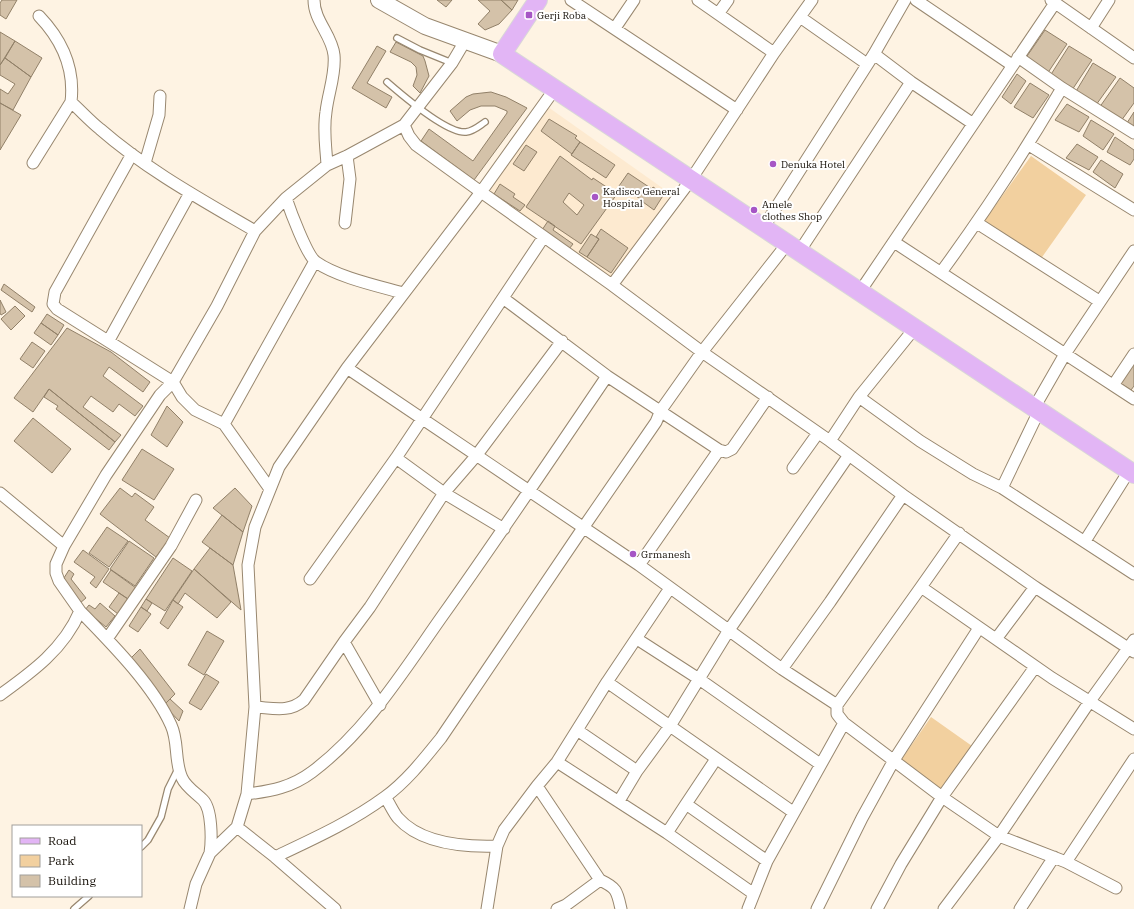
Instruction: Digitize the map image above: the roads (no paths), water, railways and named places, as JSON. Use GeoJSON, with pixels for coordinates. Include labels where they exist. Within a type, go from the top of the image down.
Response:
{"type":"FeatureCollection","features":[{"type":"Feature","properties":{"kind":"main road"},"geometry":{"type":"LineString","coordinates":[[379,0],[425,26],[502,54],[690,181],[1132,473]]}},
{"type":"Feature","properties":{"kind":"main road"},"geometry":{"type":"LineString","coordinates":[[502,54],[538,0]]}},
{"type":"Feature","properties":{"kind":"street"},"geometry":{"type":"LineString","coordinates":[[314,0],[317,16],[334,53],[335,69],[328,97],[324,131],[327,165]]}},
{"type":"Feature","properties":{"kind":"street"},"geometry":{"type":"LineString","coordinates":[[571,0],[736,110]]}},
{"type":"Feature","properties":{"kind":"street"},"geometry":{"type":"LineString","coordinates":[[615,28],[634,0]]}},
{"type":"Feature","properties":{"kind":"street"},"geometry":{"type":"LineString","coordinates":[[698,0],[774,53]]}},
{"type":"Feature","properties":{"kind":"street"},"geometry":{"type":"LineString","coordinates":[[718,14],[728,0]]}},
{"type":"Feature","properties":{"kind":"street"},"geometry":{"type":"LineString","coordinates":[[612,285],[690,181],[774,53],[812,0]]}},
{"type":"Feature","properties":{"kind":"street"},"geometry":{"type":"LineString","coordinates":[[763,228],[874,54],[905,0]]}},
{"type":"Feature","properties":{"kind":"street"},"geometry":{"type":"LineString","coordinates":[[916,0],[1134,133]]}},
{"type":"Feature","properties":{"kind":"street"},"geometry":{"type":"LineString","coordinates":[[1091,28],[1109,0]]}},
{"type":"Feature","properties":{"kind":"street"},"geometry":{"type":"LineString","coordinates":[[859,293],[1015,61],[1053,1],[1134,58]]}},
{"type":"Feature","properties":{"kind":"street"},"geometry":{"type":"LineString","coordinates":[[33,162],[71,102],[73,86],[63,48],[53,31],[39,16]]}},
{"type":"Feature","properties":{"kind":"street"},"geometry":{"type":"LineString","coordinates":[[800,17],[867,64]]}},
{"type":"Feature","properties":{"kind":"street"},"geometry":{"type":"LineString","coordinates":[[190,909],[196,884],[210,853],[211,843],[209,813],[204,801],[182,779],[178,768],[176,738],[171,724],[150,691],[107,639],[80,611],[59,581],[56,573],[56,564],[64,546],[106,475],[160,395],[173,382],[217,306],[255,231],[286,198],[327,165],[347,156],[404,125],[452,63],[465,41]]}},
{"type":"Feature","properties":{"kind":"street"},"geometry":{"type":"LineString","coordinates":[[874,54],[911,82],[972,123]]}},
{"type":"Feature","properties":{"kind":"street"},"geometry":{"type":"LineString","coordinates":[[275,857],[345,823],[385,797],[418,768],[441,738],[656,422],[661,410],[702,352],[793,248],[911,82]]}},
{"type":"Feature","properties":{"kind":"street"},"geometry":{"type":"LineString","coordinates":[[942,271],[977,223],[1029,145],[1062,88]]}},
{"type":"Feature","properties":{"kind":"street"},"geometry":{"type":"LineString","coordinates":[[210,853],[237,827],[248,794],[254,707],[248,565],[255,527],[270,489],[280,467],[347,368],[481,192],[554,90]]}},
{"type":"Feature","properties":{"kind":"street"},"geometry":{"type":"LineString","coordinates":[[145,163],[159,115],[160,96]]}},
{"type":"Feature","properties":{"kind":"street"},"geometry":{"type":"LineString","coordinates":[[71,102],[99,129],[132,154],[190,194],[255,231]]}},
{"type":"Feature","properties":{"kind":"street"},"geometry":{"type":"LineString","coordinates":[[404,125],[409,136],[416,145],[543,238],[612,285],[702,352],[768,397],[903,495],[1035,587],[1132,647],[1090,701],[999,836],[944,909]]}},
{"type":"Feature","properties":{"kind":"street"},"geometry":{"type":"LineString","coordinates":[[1029,145],[1134,210]]}},
{"type":"Feature","properties":{"kind":"street"},"geometry":{"type":"LineString","coordinates":[[132,154],[55,292],[52,304],[57,310],[109,340],[173,382],[182,397],[195,410],[224,424],[270,489]]}},
{"type":"Feature","properties":{"kind":"street"},"geometry":{"type":"LineString","coordinates":[[345,223],[350,179],[347,156]]}},
{"type":"Feature","properties":{"kind":"street"},"geometry":{"type":"LineString","coordinates":[[109,340],[190,194]]}},
{"type":"Feature","properties":{"kind":"street"},"geometry":{"type":"LineString","coordinates":[[286,198],[294,223],[315,261],[359,280],[403,293]]}},
{"type":"Feature","properties":{"kind":"street"},"geometry":{"type":"LineString","coordinates":[[977,223],[1098,301]]}},
{"type":"Feature","properties":{"kind":"street"},"geometry":{"type":"LineString","coordinates":[[310,579],[396,458],[543,238]]}},
{"type":"Feature","properties":{"kind":"street"},"geometry":{"type":"LineString","coordinates":[[894,242],[942,271],[1065,354],[1134,398]]}},
{"type":"Feature","properties":{"kind":"street"},"geometry":{"type":"LineString","coordinates":[[1002,488],[1036,409],[1065,354],[1098,301],[1134,251]]}},
{"type":"Feature","properties":{"kind":"street"},"geometry":{"type":"LineString","coordinates":[[224,424],[315,261]]}},
{"type":"Feature","properties":{"kind":"street"},"geometry":{"type":"LineString","coordinates":[[503,298],[607,376],[661,410],[719,450],[726,452],[732,449],[768,397]]}},
{"type":"Feature","properties":{"kind":"street"},"geometry":{"type":"LineString","coordinates":[[830,441],[859,397],[914,329]]}},
{"type":"Feature","properties":{"kind":"street"},"geometry":{"type":"LineString","coordinates":[[254,707],[283,709],[296,707],[304,700],[370,607],[444,493],[476,456],[562,341]]}},
{"type":"Feature","properties":{"kind":"street"},"geometry":{"type":"LineString","coordinates":[[1114,384],[1134,354]]}},
{"type":"Feature","properties":{"kind":"street"},"geometry":{"type":"LineString","coordinates":[[347,368],[423,418],[476,456],[639,566],[782,669],[837,705]]}},
{"type":"Feature","properties":{"kind":"street"},"geometry":{"type":"LineString","coordinates":[[248,794],[274,791],[293,784],[311,773],[331,757],[380,705],[504,529],[607,376]]}},
{"type":"Feature","properties":{"kind":"street"},"geometry":{"type":"LineString","coordinates":[[859,397],[920,441],[973,474],[1002,488],[1134,574]]}},
{"type":"Feature","properties":{"kind":"street"},"geometry":{"type":"LineString","coordinates":[[793,468],[818,433]]}},
{"type":"Feature","properties":{"kind":"street"},"geometry":{"type":"LineString","coordinates":[[639,566],[719,450]]}},
{"type":"Feature","properties":{"kind":"street"},"geometry":{"type":"LineString","coordinates":[[619,801],[637,771],[670,726],[729,630],[849,455]]}},
{"type":"Feature","properties":{"kind":"street"},"geometry":{"type":"LineString","coordinates":[[396,458],[444,493],[504,529]]}},
{"type":"Feature","properties":{"kind":"street"},"geometry":{"type":"LineString","coordinates":[[1085,541],[1132,473]]}},
{"type":"Feature","properties":{"kind":"street"},"geometry":{"type":"LineString","coordinates":[[0,493],[64,546]]}},
{"type":"Feature","properties":{"kind":"street"},"geometry":{"type":"LineString","coordinates":[[782,669],[903,495]]}},
{"type":"Feature","properties":{"kind":"street"},"geometry":{"type":"LineString","coordinates":[[107,639],[171,546],[196,500]]}},
{"type":"Feature","properties":{"kind":"street"},"geometry":{"type":"LineString","coordinates":[[959,533],[837,705],[837,714],[844,723],[942,797],[999,836],[1066,862],[1116,888]]}},
{"type":"Feature","properties":{"kind":"street"},"geometry":{"type":"LineString","coordinates":[[921,587],[1035,667],[1134,729]]}},
{"type":"Feature","properties":{"kind":"street"},"geometry":{"type":"LineString","coordinates":[[996,639],[1035,587]]}},
{"type":"Feature","properties":{"kind":"street"},"geometry":{"type":"LineString","coordinates":[[487,909],[497,846],[504,830],[557,762],[607,682],[670,588]]}},
{"type":"Feature","properties":{"kind":"street"},"geometry":{"type":"LineString","coordinates":[[0,695],[27,676],[51,655],[70,632],[80,611]]}},
{"type":"Feature","properties":{"kind":"street"},"geometry":{"type":"LineString","coordinates":[[817,909],[859,824],[894,760],[979,628]]}},
{"type":"Feature","properties":{"kind":"street"},"geometry":{"type":"LineString","coordinates":[[637,639],[699,679],[820,764]]}},
{"type":"Feature","properties":{"kind":"street"},"geometry":{"type":"LineString","coordinates":[[344,642],[380,705]]}},
{"type":"Feature","properties":{"kind":"street"},"geometry":{"type":"LineString","coordinates":[[877,909],[901,864],[942,797],[1035,667]]}},
{"type":"Feature","properties":{"kind":"street"},"geometry":{"type":"LineString","coordinates":[[607,682],[793,812]]}},
{"type":"Feature","properties":{"kind":"street"},"geometry":{"type":"LineString","coordinates":[[748,909],[768,861],[793,812],[844,723]]}},
{"type":"Feature","properties":{"kind":"street"},"geometry":{"type":"LineString","coordinates":[[577,730],[637,771]]}},
{"type":"Feature","properties":{"kind":"street"},"geometry":{"type":"LineString","coordinates":[[667,833],[716,759]]}},
{"type":"Feature","properties":{"kind":"street"},"geometry":{"type":"LineString","coordinates":[[1066,862],[1134,759]]}},
{"type":"Feature","properties":{"kind":"street"},"geometry":{"type":"LineString","coordinates":[[557,762],[667,833],[754,894]]}},
{"type":"Feature","properties":{"kind":"street"},"geometry":{"type":"LineString","coordinates":[[538,786],[600,880],[614,887],[618,893],[621,909]]}},
{"type":"Feature","properties":{"kind":"street"},"geometry":{"type":"LineString","coordinates":[[385,797],[398,818],[419,833],[439,841],[477,847],[497,846]]}},
{"type":"Feature","properties":{"kind":"street"},"geometry":{"type":"LineString","coordinates":[[686,804],[768,861]]}},
{"type":"Feature","properties":{"kind":"street"},"geometry":{"type":"LineString","coordinates":[[237,827],[275,857],[330,908]]}},
{"type":"Feature","properties":{"kind":"street"},"geometry":{"type":"LineString","coordinates":[[1020,909],[1054,857]]}},
{"type":"Feature","properties":{"kind":"street"},"geometry":{"type":"LineString","coordinates":[[557,909],[566,905],[600,880]]}},
{"type":"Feature","properties":{"kind":"lane"},"geometry":{"type":"LineString","coordinates":[[397,38],[420,50],[452,63]]}},
{"type":"Feature","properties":{"kind":"lane"},"geometry":{"type":"LineString","coordinates":[[387,82],[418,108],[454,130],[465,132],[474,130],[486,122]]}},
{"type":"Feature","properties":{"kind":"lane"},"geometry":{"type":"LineString","coordinates":[[142,846],[148,840],[161,817],[168,789],[178,768]]}},
{"type":"Feature","properties":{"kind":"lane"},"geometry":{"type":"LineString","coordinates":[[74,909],[88,897]]}},
{"type":"Feature","properties":{"kind":"place","name":"Gerji Roba"},"geometry":{"type":"Point","coordinates":[529,15]}},
{"type":"Feature","properties":{"kind":"place","name":"Denuka Hotel"},"geometry":{"type":"Point","coordinates":[773,164]}},
{"type":"Feature","properties":{"kind":"place","name":"Kadisco General Hospital"},"geometry":{"type":"Point","coordinates":[595,197]}},
{"type":"Feature","properties":{"kind":"place","name":"Amele clothes Shop"},"geometry":{"type":"Point","coordinates":[754,210]}},
{"type":"Feature","properties":{"kind":"place","name":"Grmanesh"},"geometry":{"type":"Point","coordinates":[633,554]}}]}
